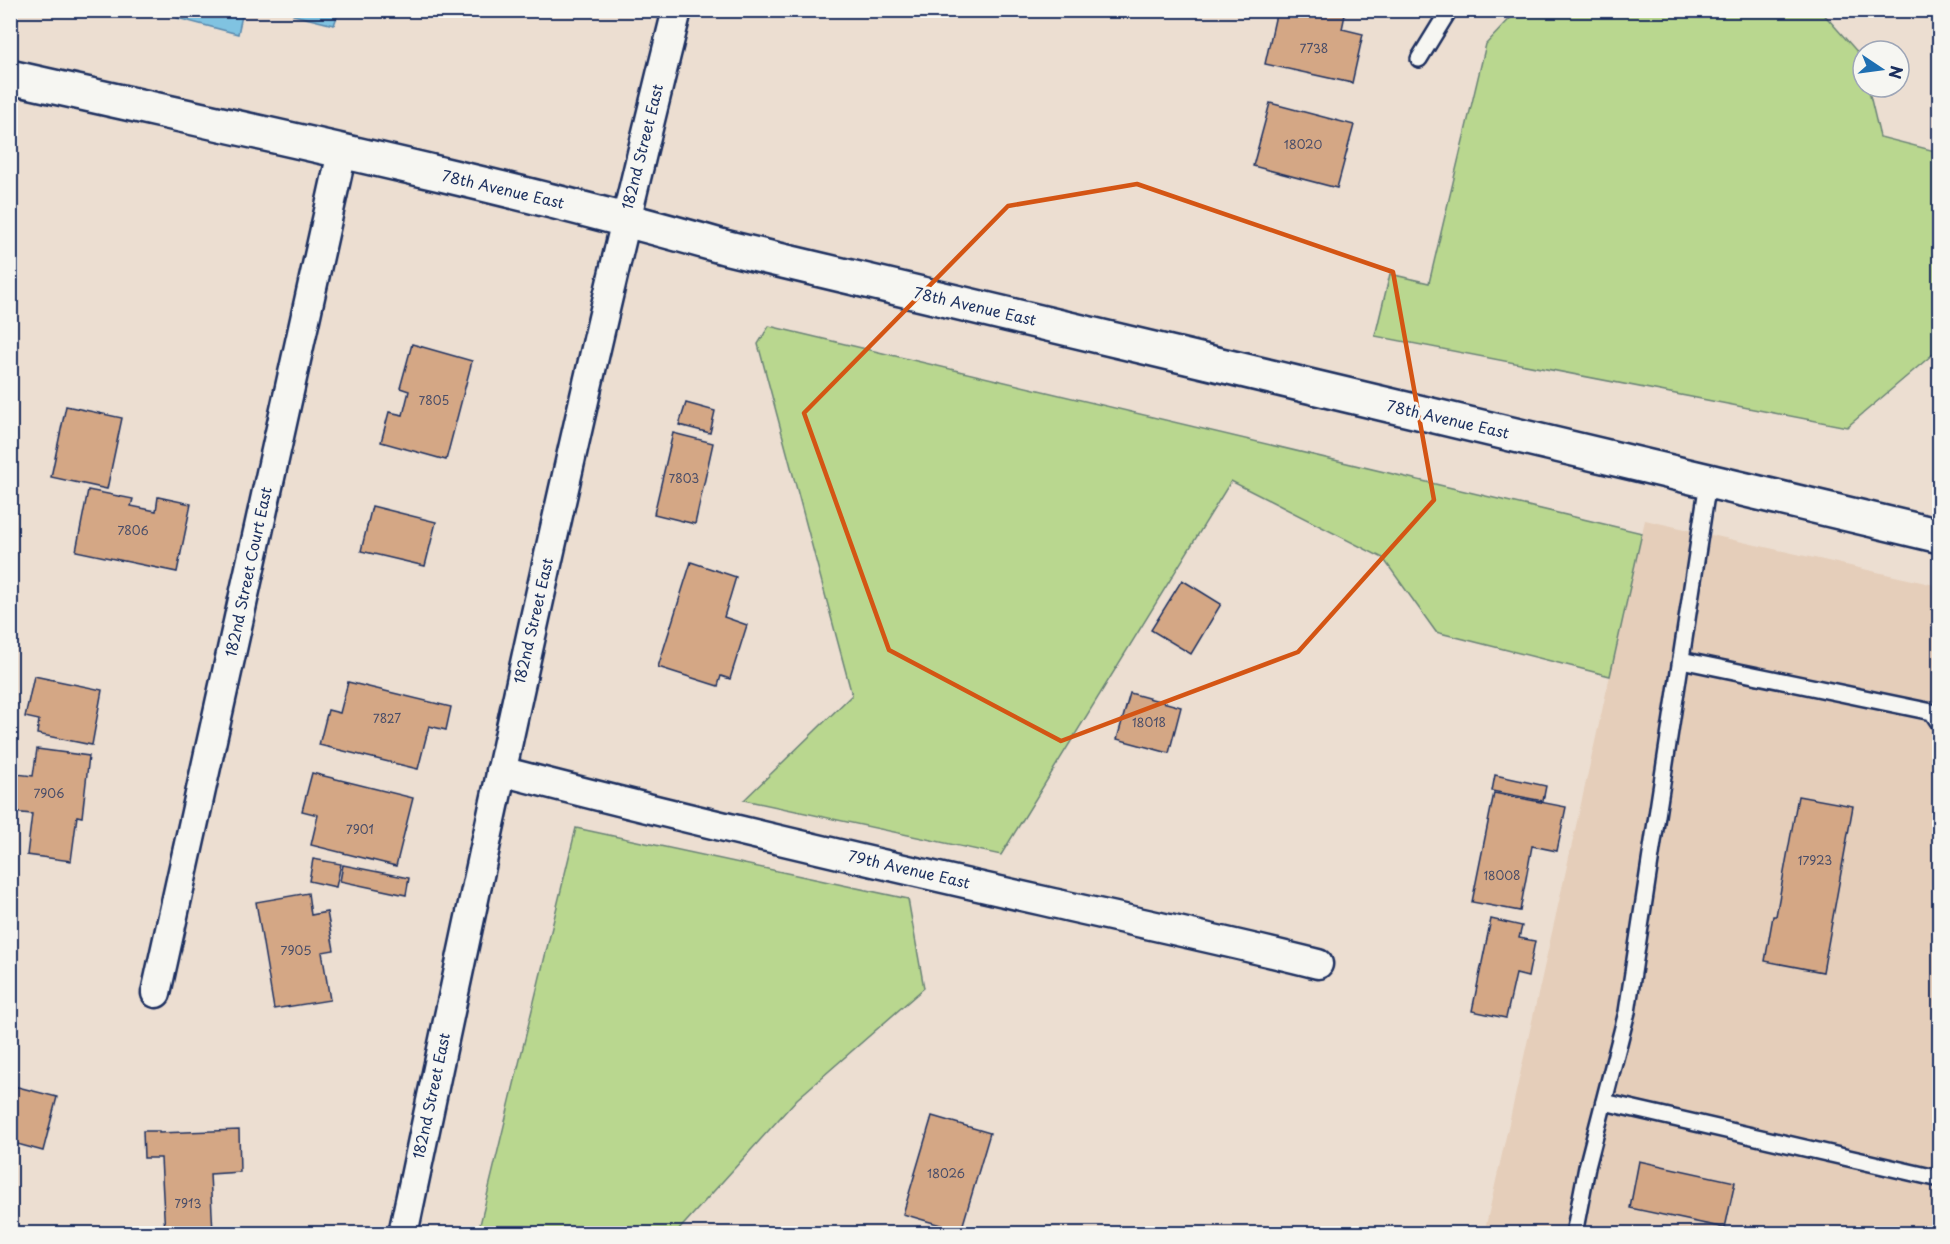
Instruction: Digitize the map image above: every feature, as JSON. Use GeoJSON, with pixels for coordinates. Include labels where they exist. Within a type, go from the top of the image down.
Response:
{"type":"FeatureCollection","features":[{"type":"Feature","properties":{"kind":"street","name":"182nd Street East"},"geometry":{"type":"LineString","coordinates":[[403,1233],[501,771],[625,219],[677,10]]}},
{"type":"Feature","properties":{"kind":"street","name":"78th Avenue East"},"geometry":{"type":"LineString","coordinates":[[10,77],[625,219],[724,247],[1940,536]]}},
{"type":"Feature","properties":{"kind":"street","name":"182nd Street Court East"},"geometry":{"type":"LineString","coordinates":[[156,993],[342,152]]}},
{"type":"Feature","properties":{"kind":"street","name":"79th Avenue East"},"geometry":{"type":"LineString","coordinates":[[501,771],[660,813],[1318,964]]}},
{"type":"Feature","properties":{"kind":"lane"},"geometry":{"type":"LineString","coordinates":[[1419,59],[1449,10]]}},
{"type":"Feature","properties":{"kind":"lane"},"geometry":{"type":"LineString","coordinates":[[1574,1233],[1587,1167],[1627,1012],[1708,482]]}},
{"type":"Feature","properties":{"kind":"lane"},"geometry":{"type":"LineString","coordinates":[[1681,660],[1932,712],[1940,724]]}},
{"type":"Feature","properties":{"kind":"lane"},"geometry":{"type":"LineString","coordinates":[[1604,1102],[1940,1179]]}},
{"type":"Feature","properties":{"kind":"highlighted area"},"geometry":{"type":"Polygon","coordinates":[[[1137,184],[1393,272],[1434,500],[1298,652],[1061,741],[889,650],[804,413],[1008,206],[1137,184]]]}},
{"type":"Feature","properties":{"kind":"shaded area"},"geometry":{"type":"Polygon","coordinates":[[[1645,520],[1939,586],[1939,1233],[1484,1234],[1645,520]]]}},
{"type":"Feature","properties":{"kind":"green space"},"geometry":{"type":"Polygon","coordinates":[[[1518,10],[1821,11],[1851,45],[1851,99],[1871,99],[1880,137],[1939,152],[1939,349],[1847,427],[1375,336],[1390,274],[1429,283],[1486,44],[1518,10]]]}},
{"type":"Feature","properties":{"kind":"green space"},"geometry":{"type":"Polygon","coordinates":[[[769,326],[1642,533],[1610,676],[1436,632],[1383,558],[1231,481],[1001,855],[744,800],[852,695],[758,344],[769,326]]]}},
{"type":"Feature","properties":{"kind":"green space"},"geometry":{"type":"Polygon","coordinates":[[[576,828],[908,899],[924,988],[797,1099],[676,1233],[478,1233],[576,828]]]}},
{"type":"Feature","properties":{"kind":"water"},"geometry":{"type":"Polygon","coordinates":[[[178,10],[243,11],[238,34],[177,18],[178,10]]]}},
{"type":"Feature","properties":{"kind":"water"},"geometry":{"type":"Polygon","coordinates":[[[292,10],[342,11],[339,11],[334,25],[293,15],[292,10]]]}},
{"type":"Feature","properties":{"kind":"building"},"geometry":{"type":"Polygon","coordinates":[[[1277,10],[1346,10],[1342,29],[1363,34],[1352,83],[1265,64],[1277,10]]]}},
{"type":"Feature","properties":{"kind":"building"},"geometry":{"type":"Polygon","coordinates":[[[1270,103],[1354,125],[1337,188],[1253,166],[1270,103]]]}},
{"type":"Feature","properties":{"kind":"building"},"geometry":{"type":"Polygon","coordinates":[[[412,344],[472,361],[446,460],[381,442],[389,412],[403,415],[409,391],[400,388],[412,344]]]}},
{"type":"Feature","properties":{"kind":"building"},"geometry":{"type":"Polygon","coordinates":[[[686,403],[715,411],[710,433],[679,425],[686,403]]]}},
{"type":"Feature","properties":{"kind":"building"},"geometry":{"type":"Polygon","coordinates":[[[66,406],[122,418],[107,489],[51,477],[66,406]]]}},
{"type":"Feature","properties":{"kind":"building"},"geometry":{"type":"Polygon","coordinates":[[[673,433],[713,443],[695,524],[654,514],[673,433]]]}},
{"type":"Feature","properties":{"kind":"building"},"geometry":{"type":"Polygon","coordinates":[[[88,490],[133,499],[131,506],[156,511],[158,497],[191,504],[177,572],[76,551],[88,490]]]}},
{"type":"Feature","properties":{"kind":"building"},"geometry":{"type":"Polygon","coordinates":[[[372,506],[436,522],[425,566],[361,551],[372,506]]]}},
{"type":"Feature","properties":{"kind":"building"},"geometry":{"type":"Polygon","coordinates":[[[691,562],[736,577],[724,617],[747,625],[730,679],[721,676],[718,686],[658,667],[691,562]]]}},
{"type":"Feature","properties":{"kind":"building"},"geometry":{"type":"Polygon","coordinates":[[[1182,580],[1221,604],[1191,654],[1151,630],[1182,580]]]}},
{"type":"Feature","properties":{"kind":"building"},"geometry":{"type":"Polygon","coordinates":[[[34,676],[102,690],[92,745],[37,734],[39,720],[25,717],[34,676]]]}},
{"type":"Feature","properties":{"kind":"building"},"geometry":{"type":"Polygon","coordinates":[[[348,682],[451,707],[446,730],[429,726],[418,769],[319,745],[328,710],[340,713],[348,682]]]}},
{"type":"Feature","properties":{"kind":"building"},"geometry":{"type":"Polygon","coordinates":[[[1130,693],[1181,707],[1169,753],[1117,739],[1130,693]]]}},
{"type":"Feature","properties":{"kind":"building"},"geometry":{"type":"Polygon","coordinates":[[[37,749],[89,756],[82,817],[77,816],[71,861],[27,855],[32,814],[12,812],[17,774],[33,776],[37,749]]]}},
{"type":"Feature","properties":{"kind":"building"},"geometry":{"type":"Polygon","coordinates":[[[312,773],[413,798],[396,866],[311,845],[318,815],[302,811],[312,773]]]}},
{"type":"Feature","properties":{"kind":"building"},"geometry":{"type":"Polygon","coordinates":[[[1495,775],[1546,786],[1543,801],[1492,791],[1495,775]]]}},
{"type":"Feature","properties":{"kind":"building"},"geometry":{"type":"Polygon","coordinates":[[[1494,793],[1566,807],[1557,851],[1532,846],[1520,911],[1472,902],[1494,793]]]}},
{"type":"Feature","properties":{"kind":"building"},"geometry":{"type":"Polygon","coordinates":[[[1798,796],[1853,806],[1823,972],[1765,961],[1773,916],[1776,916],[1798,796]]]}},
{"type":"Feature","properties":{"kind":"building"},"geometry":{"type":"Polygon","coordinates":[[[313,859],[341,864],[336,887],[309,881],[313,859]]]}},
{"type":"Feature","properties":{"kind":"building"},"geometry":{"type":"Polygon","coordinates":[[[343,865],[409,878],[406,895],[340,881],[343,865]]]}},
{"type":"Feature","properties":{"kind":"building"},"geometry":{"type":"Polygon","coordinates":[[[308,893],[311,915],[327,912],[334,950],[322,952],[330,1000],[274,1009],[256,902],[308,893]]]}},
{"type":"Feature","properties":{"kind":"building"},"geometry":{"type":"Polygon","coordinates":[[[1491,919],[1522,926],[1519,938],[1535,941],[1528,977],[1516,974],[1506,1018],[1472,1011],[1491,919]]]}},
{"type":"Feature","properties":{"kind":"building"},"geometry":{"type":"Polygon","coordinates":[[[10,1085],[57,1097],[43,1151],[10,1142],[10,1085]]]}},
{"type":"Feature","properties":{"kind":"building"},"geometry":{"type":"Polygon","coordinates":[[[932,1116],[990,1133],[961,1231],[903,1214],[932,1116]]]}},
{"type":"Feature","properties":{"kind":"building"},"geometry":{"type":"Polygon","coordinates":[[[239,1130],[240,1172],[210,1174],[213,1233],[165,1234],[161,1158],[144,1158],[143,1131],[159,1131],[159,1133],[239,1130]]]}},
{"type":"Feature","properties":{"kind":"building"},"geometry":{"type":"Polygon","coordinates":[[[1639,1161],[1735,1182],[1725,1228],[1630,1208],[1639,1161]]]}}]}
